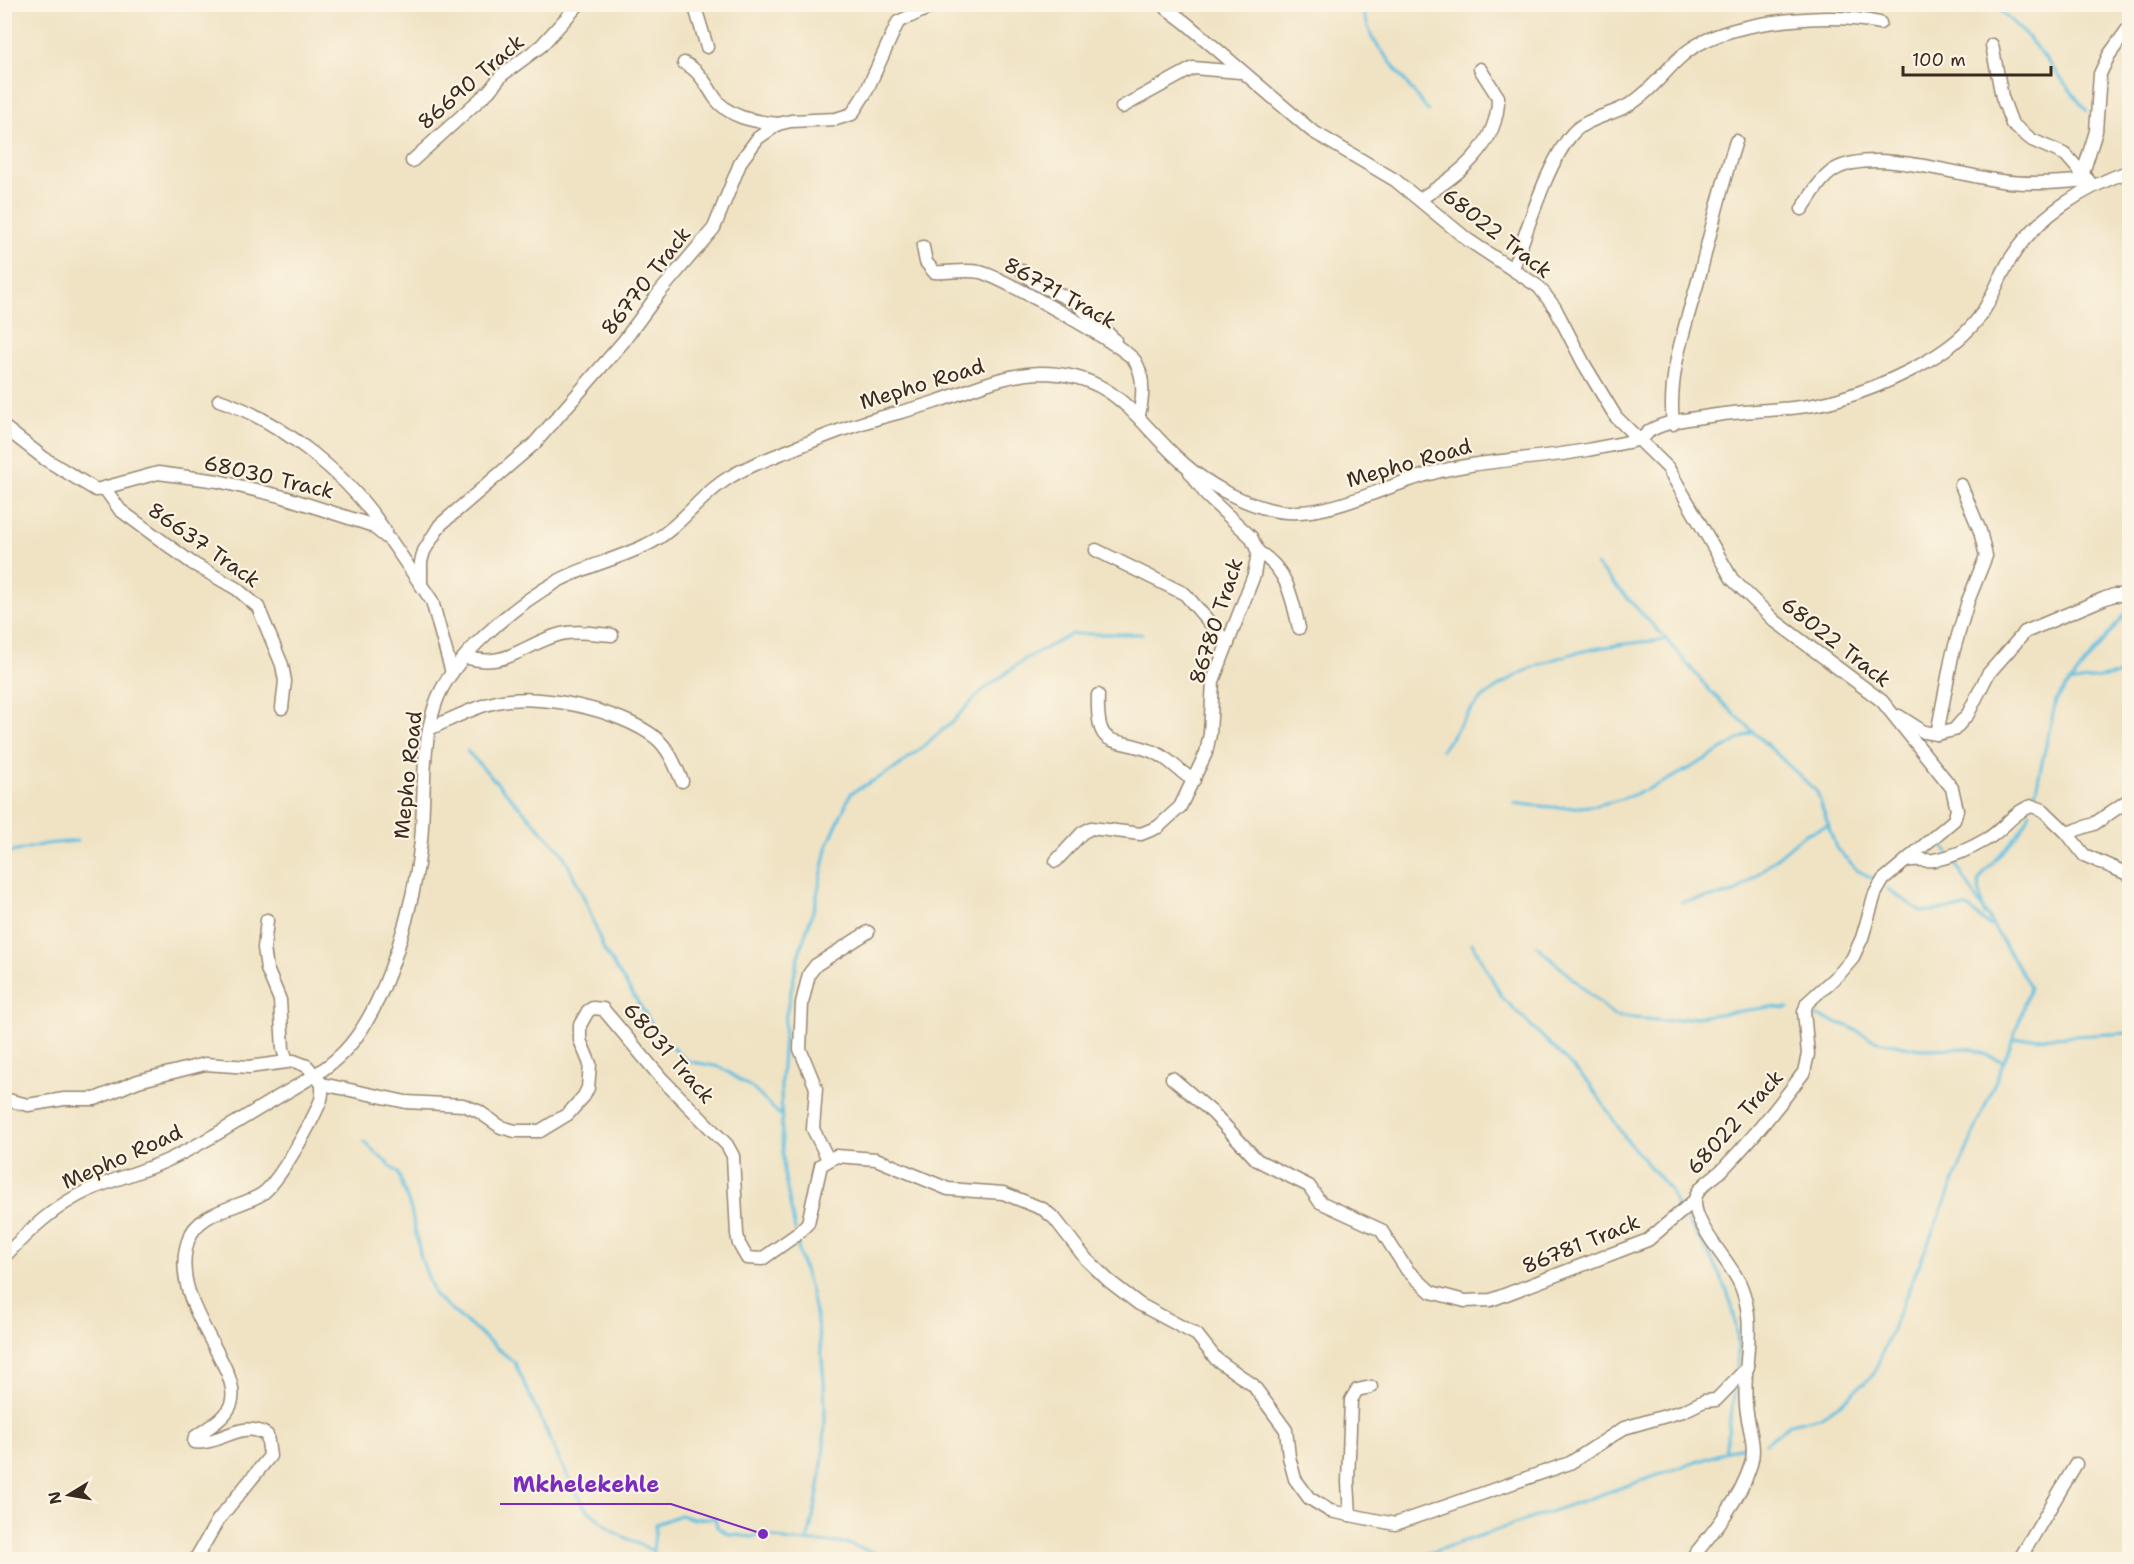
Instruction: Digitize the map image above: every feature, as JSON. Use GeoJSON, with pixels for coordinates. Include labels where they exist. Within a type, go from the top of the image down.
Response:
{"type":"FeatureCollection","features":[{"type":"Feature","properties":{"kind":"street","name":"86690 Track"},"geometry":{"type":"LineString","coordinates":[[412,161],[489,91],[502,75],[541,46],[579,4]]}},
{"type":"Feature","properties":{"kind":"street"},"geometry":{"type":"LineString","coordinates":[[694,4],[707,47]]}},
{"type":"Feature","properties":{"kind":"street","name":"86770 Track"},"geometry":{"type":"LineString","coordinates":[[421,585],[421,562],[424,551],[440,525],[534,444],[623,342],[659,293],[714,228],[741,161],[750,148],[767,130],[778,124],[807,119],[836,119],[852,114],[866,92],[898,22],[937,4]]}},
{"type":"Feature","properties":{"kind":"street","name":"68022 Track"},"geometry":{"type":"LineString","coordinates":[[1163,5],[1199,33],[1241,73],[1312,132],[1372,165],[1420,198],[1468,240],[1532,280],[1547,296],[1606,402],[1624,426],[1668,468],[1732,579],[1750,600],[1804,643],[1856,679],[1893,712],[1934,769],[1952,788],[1956,800],[1954,820],[1883,880],[1875,894],[1862,938],[1852,959],[1807,1004],[1804,1012],[1808,1054],[1804,1072],[1722,1170],[1702,1188],[1695,1200],[1701,1220],[1744,1294],[1750,1325],[1745,1404],[1753,1445],[1752,1463],[1727,1509],[1690,1560]]}},
{"type":"Feature","properties":{"kind":"street"},"geometry":{"type":"LineString","coordinates":[[1513,268],[1556,161],[1573,133],[1586,123],[1634,102],[1696,45],[1719,36],[1780,21],[1847,18],[1880,23]]}},
{"type":"Feature","properties":{"kind":"street"},"geometry":{"type":"LineString","coordinates":[[2088,180],[2096,131],[2100,74],[2109,56],[2130,26]]}},
{"type":"Feature","properties":{"kind":"street"},"geometry":{"type":"LineString","coordinates":[[1992,45],[2002,98],[2012,123],[2032,140],[2066,155],[2088,180]]}},
{"type":"Feature","properties":{"kind":"street"},"geometry":{"type":"LineString","coordinates":[[684,63],[702,78],[724,108],[744,118],[778,124]]}},
{"type":"Feature","properties":{"kind":"street"},"geometry":{"type":"LineString","coordinates":[[1122,106],[1192,68],[1241,73]]}},
{"type":"Feature","properties":{"kind":"street"},"geometry":{"type":"LineString","coordinates":[[1420,198],[1466,168],[1487,138],[1495,120],[1498,97],[1480,69]]}},
{"type":"Feature","properties":{"kind":"street"},"geometry":{"type":"LineString","coordinates":[[1672,424],[1672,390],[1679,351],[1713,214],[1736,141]]}},
{"type":"Feature","properties":{"kind":"street"},"geometry":{"type":"LineString","coordinates":[[1802,209],[1822,181],[1833,171],[1858,164],[1911,163],[2019,183],[2088,180]]}},
{"type":"Feature","properties":{"kind":"street","name":"Mepho Road"},"geometry":{"type":"LineString","coordinates":[[4,1257],[39,1222],[82,1193],[165,1161],[319,1080],[360,1031],[375,1004],[400,940],[417,868],[429,729],[437,698],[452,673],[466,657],[532,598],[561,579],[648,544],[668,532],[715,487],[730,477],[862,423],[1023,374],[1046,373],[1073,376],[1108,390],[1139,415],[1185,465],[1200,477],[1270,510],[1294,512],[1343,502],[1442,470],[1640,440],[1652,429],[1672,424],[1725,414],[1839,399],[1928,360],[1967,332],[1986,309],[2010,259],[2025,238],[2088,180],[2130,171]]}},
{"type":"Feature","properties":{"kind":"street","name":"86771 Track"},"geometry":{"type":"LineString","coordinates":[[922,247],[926,262],[934,272],[973,272],[992,276],[1046,303],[1129,354],[1139,369],[1141,380],[1139,415]]}},
{"type":"Feature","properties":{"kind":"street"},"geometry":{"type":"LineString","coordinates":[[1022,272],[1034,282],[1075,302],[1129,354]]}},
{"type":"Feature","properties":{"kind":"street"},"geometry":{"type":"LineString","coordinates":[[219,400],[266,419],[335,473],[370,509],[391,541]]}},
{"type":"Feature","properties":{"kind":"street"},"geometry":{"type":"LineString","coordinates":[[4,427],[26,446],[86,486],[105,489]]}},
{"type":"Feature","properties":{"kind":"street","name":"86780 Track"},"geometry":{"type":"LineString","coordinates":[[1056,861],[1082,833],[1091,828],[1100,827],[1141,834],[1158,827],[1180,807],[1194,780],[1210,734],[1213,681],[1254,575],[1258,552],[1251,537],[1201,489],[1185,465]]}},
{"type":"Feature","properties":{"kind":"street","name":"68030 Track"},"geometry":{"type":"LineString","coordinates":[[105,489],[158,473],[218,481],[284,496],[362,521],[391,541],[421,585],[437,615],[452,673]]}},
{"type":"Feature","properties":{"kind":"street"},"geometry":{"type":"LineString","coordinates":[[1937,734],[1952,656],[1968,601],[1986,556],[1980,531],[1961,484]]}},
{"type":"Feature","properties":{"kind":"street","name":"86637 Track"},"geometry":{"type":"LineString","coordinates":[[105,489],[120,510],[192,563],[237,589],[258,607],[282,665],[285,681],[282,708]]}},
{"type":"Feature","properties":{"kind":"street"},"geometry":{"type":"LineString","coordinates":[[1096,550],[1185,594],[1228,644]]}},
{"type":"Feature","properties":{"kind":"street"},"geometry":{"type":"LineString","coordinates":[[1258,552],[1276,566],[1285,578],[1299,628]]}},
{"type":"Feature","properties":{"kind":"street"},"geometry":{"type":"LineString","coordinates":[[1893,712],[1924,732],[1937,734],[1954,730],[1962,724],[1988,674],[2025,632],[2114,595],[2130,596]]}},
{"type":"Feature","properties":{"kind":"street"},"geometry":{"type":"LineString","coordinates":[[466,657],[481,662],[503,660],[563,634],[581,632],[612,635]]}},
{"type":"Feature","properties":{"kind":"street"},"geometry":{"type":"LineString","coordinates":[[1098,695],[1097,720],[1103,734],[1111,740],[1160,754],[1180,773],[1194,780]]}},
{"type":"Feature","properties":{"kind":"street"},"geometry":{"type":"LineString","coordinates":[[429,729],[494,702],[539,699],[578,704],[644,729],[658,739],[672,758],[682,781]]}},
{"type":"Feature","properties":{"kind":"street"},"geometry":{"type":"LineString","coordinates":[[2067,833],[2094,824],[2130,799]]}},
{"type":"Feature","properties":{"kind":"street"},"geometry":{"type":"LineString","coordinates":[[1906,861],[1920,858],[1932,860],[1976,845],[1990,838],[2020,811],[2032,806],[2043,810],[2067,833],[2084,855],[2130,874]]}},
{"type":"Feature","properties":{"kind":"street"},"geometry":{"type":"LineString","coordinates":[[4,1099],[28,1105],[64,1099],[95,1100],[138,1081],[206,1064],[257,1067],[287,1061],[283,1049],[280,1000],[267,969],[264,948],[267,920]]}},
{"type":"Feature","properties":{"kind":"street"},"geometry":{"type":"LineString","coordinates":[[868,932],[816,965],[809,974],[802,1003],[800,1049],[816,1088],[813,1129],[828,1159],[845,1156],[876,1159],[948,1189],[1003,1193],[1043,1209],[1060,1225],[1086,1259],[1109,1281],[1138,1304],[1197,1335],[1216,1359],[1253,1385],[1282,1424],[1288,1437],[1291,1469],[1301,1488],[1318,1505],[1350,1515],[1395,1524],[1570,1463],[1624,1428],[1683,1411],[1704,1401],[1716,1400],[1748,1367]]}},
{"type":"Feature","properties":{"kind":"street","name":"68031 Track"},"geometry":{"type":"LineString","coordinates":[[287,1061],[300,1062],[319,1080],[406,1102],[452,1103],[478,1111],[501,1127],[515,1131],[540,1131],[568,1114],[588,1088],[590,1064],[579,1032],[584,1015],[598,1007],[608,1012],[662,1079],[727,1145],[732,1156],[737,1234],[739,1245],[747,1257],[762,1259],[796,1235],[808,1223],[821,1165],[828,1159]]}},
{"type":"Feature","properties":{"kind":"street","name":"86781 Track"},"geometry":{"type":"LineString","coordinates":[[1172,1078],[1213,1113],[1257,1160],[1309,1186],[1320,1202],[1381,1230],[1407,1270],[1431,1293],[1446,1298],[1480,1302],[1506,1295],[1648,1240],[1695,1200]]}},
{"type":"Feature","properties":{"kind":"street"},"geometry":{"type":"LineString","coordinates":[[195,1560],[218,1520],[270,1456],[267,1435],[258,1429],[244,1428],[198,1443],[194,1442],[195,1437],[228,1409],[232,1396],[227,1372],[188,1293],[184,1264],[188,1239],[202,1221],[253,1199],[272,1185],[283,1172],[321,1101],[319,1080]]}},
{"type":"Feature","properties":{"kind":"street"},"geometry":{"type":"LineString","coordinates":[[1350,1515],[1348,1482],[1351,1400],[1357,1390],[1371,1387]]}},
{"type":"Feature","properties":{"kind":"street"},"geometry":{"type":"LineString","coordinates":[[2019,1560],[2076,1464]]}},
{"type":"Feature","properties":{"kind":"waterway"},"geometry":{"type":"LineString","coordinates":[[1360,4],[1372,38],[1428,111]]}},
{"type":"Feature","properties":{"kind":"waterway"},"geometry":{"type":"LineString","coordinates":[[1993,4],[2027,36],[2087,111]]}},
{"type":"Feature","properties":{"kind":"waterway"},"geometry":{"type":"LineString","coordinates":[[1596,565],[1667,640],[1711,692],[1817,792],[1836,848],[1857,870],[1877,881]]}},
{"type":"Feature","properties":{"kind":"waterway"},"geometry":{"type":"LineString","coordinates":[[2033,803],[2056,700],[2130,608]]}},
{"type":"Feature","properties":{"kind":"waterway"},"geometry":{"type":"LineString","coordinates":[[795,1230],[784,1173],[782,1140],[781,1082],[785,1019],[799,953],[815,905],[828,844],[851,793],[896,768],[953,721],[982,691],[1025,659],[1072,634],[1142,634]]}},
{"type":"Feature","properties":{"kind":"waterway"},"geometry":{"type":"LineString","coordinates":[[1442,750],[1479,701],[1527,670],[1571,654],[1594,649],[1666,640]]}},
{"type":"Feature","properties":{"kind":"waterway"},"geometry":{"type":"LineString","coordinates":[[2069,683],[2130,673]]}},
{"type":"Feature","properties":{"kind":"waterway"},"geometry":{"type":"LineString","coordinates":[[1514,803],[1566,808],[1618,800],[1678,775],[1752,732]]}},
{"type":"Feature","properties":{"kind":"waterway"},"geometry":{"type":"LineString","coordinates":[[467,751],[562,852],[586,902],[604,950],[659,1035],[687,1061],[720,1067],[752,1088],[781,1116]]}},
{"type":"Feature","properties":{"kind":"waterway"},"geometry":{"type":"LineString","coordinates":[[1957,787],[1962,806]]}},
{"type":"Feature","properties":{"kind":"waterway"},"geometry":{"type":"LineString","coordinates":[[1984,914],[1978,882],[2015,838],[2030,812]]}},
{"type":"Feature","properties":{"kind":"waterway"},"geometry":{"type":"LineString","coordinates":[[1681,902],[1735,893],[1805,834],[1829,825]]}},
{"type":"Feature","properties":{"kind":"waterway"},"geometry":{"type":"LineString","coordinates":[[1938,839],[1948,853]]}},
{"type":"Feature","properties":{"kind":"waterway"},"geometry":{"type":"LineString","coordinates":[[4,854],[45,844],[77,841]]}},
{"type":"Feature","properties":{"kind":"waterway"},"geometry":{"type":"LineString","coordinates":[[1952,858],[2030,987],[2013,1039]]}},
{"type":"Feature","properties":{"kind":"waterway"},"geometry":{"type":"LineString","coordinates":[[1888,889],[1922,912],[1968,907],[1989,926]]}},
{"type":"Feature","properties":{"kind":"waterway"},"geometry":{"type":"LineString","coordinates":[[1472,943],[1502,997],[1590,1084],[1626,1139],[1669,1189],[1678,1208]]}},
{"type":"Feature","properties":{"kind":"waterway"},"geometry":{"type":"LineString","coordinates":[[1536,945],[1614,1016],[1666,1021],[1771,1007],[1788,1008]]}},
{"type":"Feature","properties":{"kind":"waterway"},"geometry":{"type":"LineString","coordinates":[[1817,1016],[1848,1026],[1874,1040],[1920,1049],[1970,1048],[2004,1062]]}},
{"type":"Feature","properties":{"kind":"waterway"},"geometry":{"type":"LineString","coordinates":[[1766,1443],[1790,1424],[1820,1417],[1840,1404],[1873,1375],[2013,1039],[2130,1033]]}},
{"type":"Feature","properties":{"kind":"waterway"},"geometry":{"type":"LineString","coordinates":[[364,1142],[398,1173],[411,1210],[421,1258],[435,1296],[515,1363],[560,1461],[585,1508],[616,1533],[653,1551]]}},
{"type":"Feature","properties":{"kind":"waterway"},"geometry":{"type":"LineString","coordinates":[[1688,1222],[1720,1275],[1733,1310],[1737,1329],[1737,1372]]}},
{"type":"Feature","properties":{"kind":"waterway"},"geometry":{"type":"LineString","coordinates":[[797,1240],[817,1324],[824,1386],[825,1417],[820,1480],[807,1541]]}},
{"type":"Feature","properties":{"kind":"waterway"},"geometry":{"type":"LineString","coordinates":[[1725,1452],[1735,1388]]}},
{"type":"Feature","properties":{"kind":"waterway"},"geometry":{"type":"LineString","coordinates":[[1409,1560],[1743,1446]]}},
{"type":"Feature","properties":{"kind":"waterway"},"geometry":{"type":"LineString","coordinates":[[652,1560],[656,1524],[680,1515],[694,1519],[715,1518],[717,1527],[728,1534],[751,1537],[763,1534],[789,1541],[845,1543],[896,1560]]}},
{"type":"Feature","properties":{"kind":"place","name":"Mkhelekehle"},"geometry":{"type":"Point","coordinates":[763,1534]}}]}
